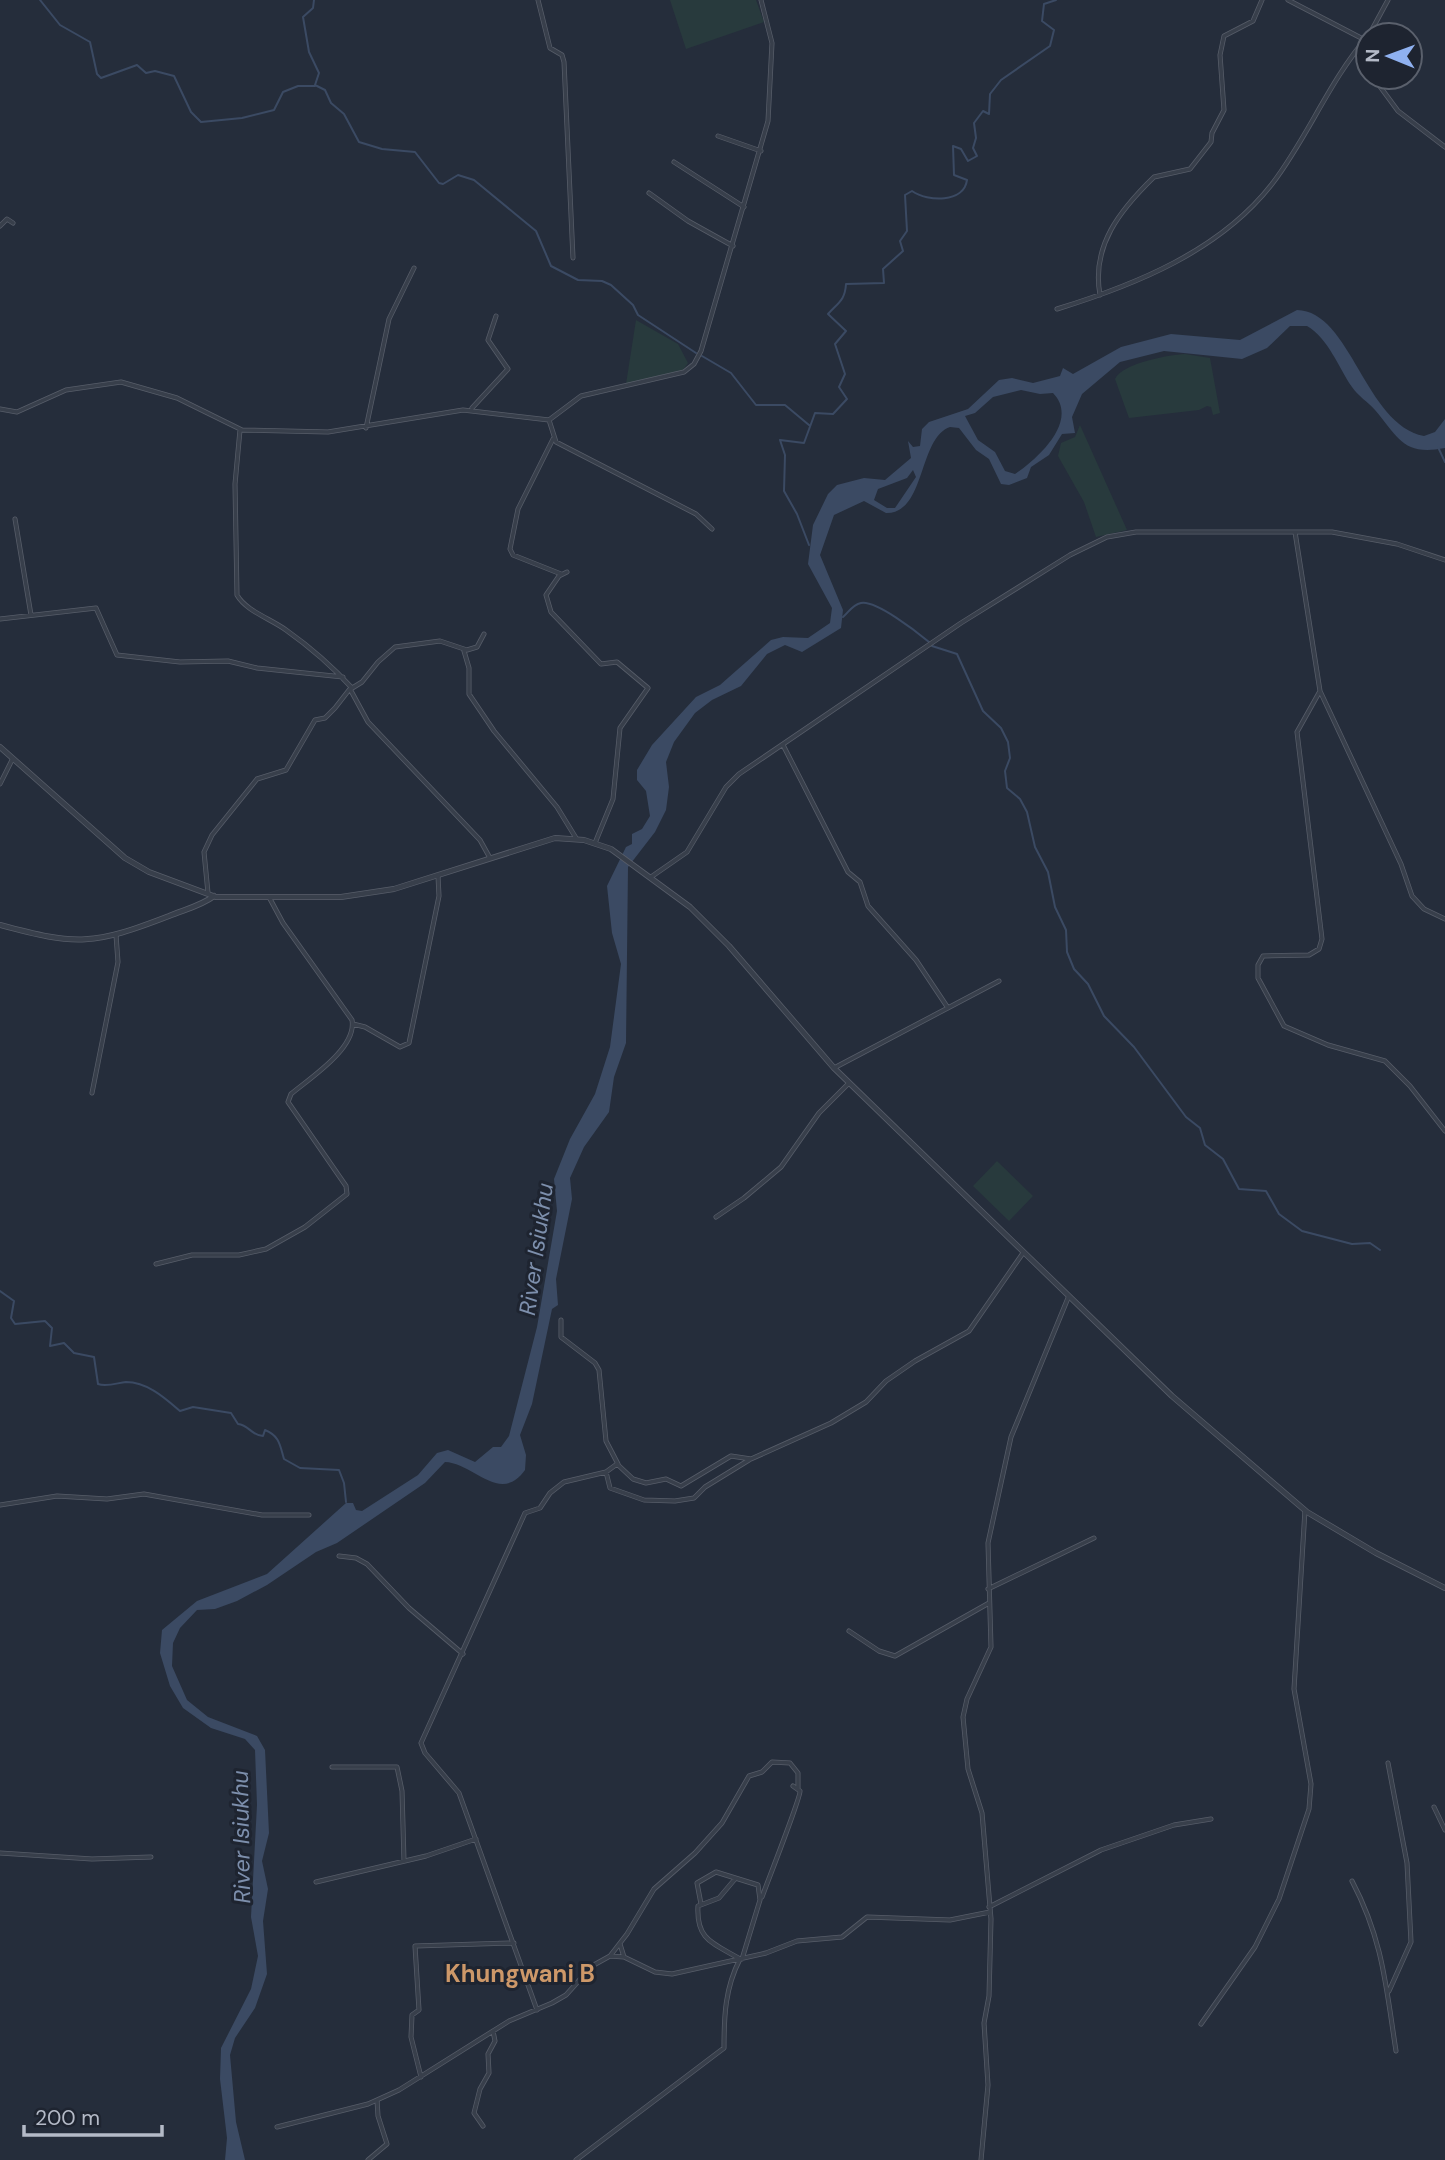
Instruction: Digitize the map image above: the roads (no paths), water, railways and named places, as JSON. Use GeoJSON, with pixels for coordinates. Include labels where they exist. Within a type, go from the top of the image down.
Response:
{"type":"FeatureCollection","features":[{"type":"Feature","properties":{"kind":"street"},"geometry":{"type":"LineString","coordinates":[[538,0],[550,48],[563,56],[564,62],[573,258]]}},
{"type":"Feature","properties":{"kind":"street"},"geometry":{"type":"LineString","coordinates":[[0,409],[17,412],[64,391],[121,382],[177,398],[240,430],[328,432],[471,410],[549,420],[581,396],[678,375],[690,368],[700,354],[768,121],[773,56],[771,30],[761,0]]}},
{"type":"Feature","properties":{"kind":"street"},"geometry":{"type":"LineString","coordinates":[[1100,296],[1100,267],[1108,230],[1154,177],[1182,173],[1198,162],[1223,116],[1220,55],[1224,36],[1253,21],[1262,0]]}},
{"type":"Feature","properties":{"kind":"street"},"geometry":{"type":"LineString","coordinates":[[1288,0],[1354,31]]}},
{"type":"Feature","properties":{"kind":"street"},"geometry":{"type":"LineString","coordinates":[[1376,21],[1388,0]]}},
{"type":"Feature","properties":{"kind":"street"},"geometry":{"type":"LineString","coordinates":[[1057,309],[1134,284],[1173,264],[1234,223],[1270,186],[1334,79],[1354,54]]}},
{"type":"Feature","properties":{"kind":"street"},"geometry":{"type":"LineString","coordinates":[[1383,91],[1398,111],[1445,147]]}},
{"type":"Feature","properties":{"kind":"street"},"geometry":{"type":"LineString","coordinates":[[718,136],[761,151]]}},
{"type":"Feature","properties":{"kind":"street"},"geometry":{"type":"LineString","coordinates":[[674,162],[744,207]]}},
{"type":"Feature","properties":{"kind":"street"},"geometry":{"type":"LineString","coordinates":[[649,193],[688,222],[733,246]]}},
{"type":"Feature","properties":{"kind":"street"},"geometry":{"type":"LineString","coordinates":[[0,226],[7,219],[13,223]]}},
{"type":"Feature","properties":{"kind":"street"},"geometry":{"type":"LineString","coordinates":[[366,428],[389,319],[414,268]]}},
{"type":"Feature","properties":{"kind":"street"},"geometry":{"type":"LineString","coordinates":[[471,410],[508,369],[488,340],[496,316]]}},
{"type":"Feature","properties":{"kind":"street"},"geometry":{"type":"LineString","coordinates":[[549,420],[553,439],[518,509],[510,551],[561,574]]}},
{"type":"Feature","properties":{"kind":"street"},"geometry":{"type":"LineString","coordinates":[[240,430],[235,502],[237,594],[244,603],[286,629],[342,677],[368,722],[480,840],[490,858]]}},
{"type":"Feature","properties":{"kind":"street"},"geometry":{"type":"LineString","coordinates":[[553,439],[694,513],[712,528]]}},
{"type":"Feature","properties":{"kind":"street"},"geometry":{"type":"LineString","coordinates":[[15,519],[31,615]]}},
{"type":"Feature","properties":{"kind":"street"},"geometry":{"type":"LineString","coordinates":[[1295,531],[1320,691],[1401,864],[1412,896],[1424,909],[1445,919]]}},
{"type":"Feature","properties":{"kind":"street"},"geometry":{"type":"LineString","coordinates":[[651,877],[687,852],[731,781],[961,623],[1096,541],[1136,532],[1295,531],[1366,536],[1445,560]]}},
{"type":"Feature","properties":{"kind":"street"},"geometry":{"type":"LineString","coordinates":[[567,572],[561,574],[546,595],[551,612],[601,664],[617,662],[648,688],[620,728],[613,799],[595,843]]}},
{"type":"Feature","properties":{"kind":"street"},"geometry":{"type":"LineString","coordinates":[[0,619],[96,608],[117,655],[180,662],[228,661],[257,668],[342,677]]}},
{"type":"Feature","properties":{"kind":"street"},"geometry":{"type":"LineString","coordinates":[[208,893],[204,852],[212,835],[257,779],[286,770],[314,721],[325,718],[391,649],[402,644],[445,641],[464,651],[477,647],[484,635]]}},
{"type":"Feature","properties":{"kind":"street"},"geometry":{"type":"LineString","coordinates":[[464,651],[469,668],[469,694],[494,731],[557,807],[576,838]]}},
{"type":"Feature","properties":{"kind":"street"},"geometry":{"type":"LineString","coordinates":[[1320,691],[1297,732],[1322,939],[1319,949],[1309,955],[1263,956],[1258,965],[1258,978],[1286,1028],[1328,1045],[1385,1061],[1410,1086],[1445,1131]]}},
{"type":"Feature","properties":{"kind":"street"},"geometry":{"type":"LineString","coordinates":[[783,745],[848,873],[863,887],[868,906],[916,960],[948,1007]]}},
{"type":"Feature","properties":{"kind":"street"},"geometry":{"type":"LineString","coordinates":[[0,747],[125,858],[149,872],[214,897]]}},
{"type":"Feature","properties":{"kind":"street"},"geometry":{"type":"LineString","coordinates":[[0,784],[12,760]]}},
{"type":"Feature","properties":{"kind":"street"},"geometry":{"type":"LineString","coordinates":[[0,925],[70,941],[116,935],[214,897],[362,895],[438,876],[544,840],[576,838],[622,855],[709,924],[834,1068],[1172,1396],[1305,1510],[1376,1553],[1445,1588]]}},
{"type":"Feature","properties":{"kind":"street"},"geometry":{"type":"LineString","coordinates":[[353,1024],[365,1027],[400,1047],[409,1043],[439,896],[438,876]]}},
{"type":"Feature","properties":{"kind":"street"},"geometry":{"type":"LineString","coordinates":[[156,1264],[192,1255],[239,1255],[266,1249],[305,1227],[342,1201],[347,1193],[346,1186],[288,1102],[291,1094],[335,1056],[349,1038],[353,1024],[348,1012],[283,923],[269,897]]}},
{"type":"Feature","properties":{"kind":"street"},"geometry":{"type":"LineString","coordinates":[[92,1093],[118,962],[116,935]]}},
{"type":"Feature","properties":{"kind":"street"},"geometry":{"type":"LineString","coordinates":[[834,1068],[999,981]]}},
{"type":"Feature","properties":{"kind":"street"},"geometry":{"type":"LineString","coordinates":[[716,1217],[744,1199],[781,1167],[819,1113],[849,1083]]}},
{"type":"Feature","properties":{"kind":"street"},"geometry":{"type":"LineString","coordinates":[[606,1472],[610,1488],[643,1500],[675,1501],[694,1498],[712,1482],[751,1459],[849,1413],[898,1372],[970,1331],[1023,1253]]}},
{"type":"Feature","properties":{"kind":"street"},"geometry":{"type":"LineString","coordinates":[[981,2160],[987,2095],[984,2023],[989,1996],[990,1909],[982,1813],[968,1769],[963,1731],[967,1699],[991,1647],[988,1544],[1011,1437],[1068,1298]]}},
{"type":"Feature","properties":{"kind":"street"},"geometry":{"type":"LineString","coordinates":[[561,1320],[561,1338],[595,1363],[599,1370],[606,1441],[618,1464],[633,1479],[646,1483],[666,1479],[681,1486],[730,1456],[751,1459]]}},
{"type":"Feature","properties":{"kind":"street"},"geometry":{"type":"LineString","coordinates":[[537,2010],[459,1793],[425,1753],[421,1743],[525,1513],[540,1508],[550,1493],[564,1482],[606,1472],[618,1464]]}},
{"type":"Feature","properties":{"kind":"street"},"geometry":{"type":"LineString","coordinates":[[0,1505],[57,1496],[107,1499],[144,1494],[262,1515],[309,1515]]}},
{"type":"Feature","properties":{"kind":"street"},"geometry":{"type":"LineString","coordinates":[[1200,2024],[1255,1947],[1279,1899],[1309,1809],[1310,1775],[1294,1689],[1305,1510]]}},
{"type":"Feature","properties":{"kind":"street"},"geometry":{"type":"LineString","coordinates":[[988,1589],[1094,1538]]}},
{"type":"Feature","properties":{"kind":"street"},"geometry":{"type":"LineString","coordinates":[[339,1556],[356,1558],[367,1564],[409,1608],[463,1654]]}},
{"type":"Feature","properties":{"kind":"street"},"geometry":{"type":"LineString","coordinates":[[849,1631],[879,1651],[895,1656],[989,1603]]}},
{"type":"Feature","properties":{"kind":"street"},"geometry":{"type":"LineString","coordinates":[[277,2127],[377,2100],[421,2077],[493,2031],[566,1994],[592,1966],[610,1956],[654,1889],[695,1853],[722,1823],[748,1776],[762,1772],[772,1762],[790,1763],[798,1773],[796,1787],[800,1797],[758,1905],[741,1959],[730,1979],[724,2013],[724,2048],[576,2160]]}},
{"type":"Feature","properties":{"kind":"street"},"geometry":{"type":"LineString","coordinates":[[1388,1763],[1407,1863],[1411,1942],[1389,1991]]}},
{"type":"Feature","properties":{"kind":"street"},"geometry":{"type":"LineString","coordinates":[[332,1767],[397,1767],[402,1791],[404,1861]]}},
{"type":"Feature","properties":{"kind":"street"},"geometry":{"type":"LineString","coordinates":[[1434,1807],[1445,1830]]}},
{"type":"Feature","properties":{"kind":"street"},"geometry":{"type":"LineString","coordinates":[[610,1956],[624,1957],[663,1974],[741,1959],[797,1941],[847,1936],[867,1917],[950,1920],[990,1909],[1074,1862],[1112,1846],[1184,1823],[1211,1818]]}},
{"type":"Feature","properties":{"kind":"street"},"geometry":{"type":"LineString","coordinates":[[316,1882],[404,1861],[476,1839]]}},
{"type":"Feature","properties":{"kind":"street"},"geometry":{"type":"LineString","coordinates":[[0,1853],[92,1859],[151,1857]]}},
{"type":"Feature","properties":{"kind":"street"},"geometry":{"type":"LineString","coordinates":[[702,1904],[697,1892],[700,1880],[716,1872],[758,1885],[758,1905]]}},
{"type":"Feature","properties":{"kind":"street"},"geometry":{"type":"LineString","coordinates":[[735,1879],[729,1890],[719,1898],[698,1906],[698,1917],[703,1937],[741,1959]]}},
{"type":"Feature","properties":{"kind":"street"},"geometry":{"type":"LineString","coordinates":[[1352,1881],[1369,1919],[1389,1991],[1396,2051]]}},
{"type":"Feature","properties":{"kind":"street"},"geometry":{"type":"LineString","coordinates":[[421,2077],[410,2029],[412,2015],[419,2010],[414,1947],[418,1944],[473,1946],[514,1942]]}},
{"type":"Feature","properties":{"kind":"street"},"geometry":{"type":"LineString","coordinates":[[620,1944],[624,1957]]}},
{"type":"Feature","properties":{"kind":"street"},"geometry":{"type":"LineString","coordinates":[[483,2126],[474,2113],[479,2092],[489,2073],[489,2050],[495,2041],[493,2031]]}},
{"type":"Feature","properties":{"kind":"street"},"geometry":{"type":"LineString","coordinates":[[368,2160],[387,2144],[378,2116],[377,2100]]}},
{"type":"Feature","properties":{"kind":"water"},"geometry":{"type":"Polygon","coordinates":[[[1297,310],[1316,315],[1345,347],[1387,412],[1404,427],[1424,436],[1435,432],[1445,419],[1445,448],[1420,449],[1403,442],[1354,390],[1327,346],[1307,326],[1290,326],[1267,348],[1242,359],[1164,351],[1120,362],[1082,394],[1072,417],[1075,433],[1062,434],[1049,455],[1031,467],[1027,478],[1009,485],[1001,484],[989,459],[976,450],[959,428],[950,427],[940,434],[932,445],[915,489],[908,502],[899,510],[886,513],[864,501],[834,515],[820,555],[843,610],[841,628],[802,652],[785,645],[767,654],[741,686],[712,700],[695,713],[674,742],[666,762],[669,787],[666,810],[655,832],[628,867],[626,1043],[614,1077],[609,1112],[584,1147],[570,1178],[572,1199],[556,1279],[558,1305],[552,1309],[532,1404],[520,1435],[526,1455],[525,1470],[516,1480],[506,1484],[496,1483],[456,1464],[445,1462],[425,1483],[337,1543],[316,1552],[267,1585],[215,1609],[197,1610],[180,1628],[173,1643],[172,1666],[187,1700],[208,1717],[257,1736],[265,1750],[269,1833],[262,1861],[268,1889],[263,1921],[267,1974],[255,2008],[235,2038],[230,2055],[236,2122],[245,2160],[225,2160],[227,2138],[220,2079],[221,2048],[251,1989],[258,1956],[251,1917],[257,1805],[255,1750],[245,1739],[211,1728],[183,1708],[170,1686],[160,1653],[162,1630],[197,1601],[267,1574],[346,1503],[353,1503],[356,1510],[362,1511],[418,1475],[437,1453],[448,1450],[475,1462],[493,1447],[501,1447],[509,1436],[537,1327],[557,1211],[554,1179],[570,1139],[595,1094],[610,1047],[621,964],[612,933],[607,886],[626,847],[632,844],[632,834],[642,829],[650,816],[646,791],[637,780],[637,770],[652,745],[696,697],[720,685],[771,640],[783,637],[808,638],[830,623],[832,608],[808,564],[813,525],[828,494],[837,485],[864,478],[885,480],[911,458],[908,441],[913,447],[920,446],[922,429],[929,422],[968,409],[999,380],[1012,378],[1033,383],[1060,376],[1063,368],[1073,374],[1121,347],[1171,334],[1240,340],[1297,310]],[[1021,390],[993,397],[975,413],[965,416],[978,440],[995,452],[1005,471],[1015,474],[1044,449],[1059,427],[1062,415],[1060,404],[1053,393],[1040,394],[1021,390]],[[913,470],[907,478],[878,489],[874,500],[887,508],[895,508],[916,477],[913,470]]]}},
{"type":"Feature","properties":{"kind":"waterway"},"geometry":{"type":"LineString","coordinates":[[40,0],[60,25],[90,42],[97,74],[101,78],[137,65],[146,73],[155,71],[174,76],[191,112],[201,122],[242,118],[274,110],[283,92],[298,86],[315,86]]}},
{"type":"Feature","properties":{"kind":"waterway"},"geometry":{"type":"LineString","coordinates":[[314,0],[313,8],[303,17],[309,52],[319,73],[315,85],[325,90],[331,103],[344,114],[359,142],[382,149],[415,152],[439,183],[443,184],[458,175],[474,180],[536,231],[551,266],[578,280],[602,281],[611,285],[633,305],[638,315],[696,353]]}},
{"type":"Feature","properties":{"kind":"waterway"},"geometry":{"type":"LineString","coordinates":[[809,545],[797,514],[784,491],[785,455],[780,440],[804,443],[815,413],[833,414],[847,399],[839,387],[845,374],[835,344],[846,331],[828,314],[843,297],[846,284],[884,283],[883,269],[903,251],[900,241],[907,231],[905,195],[912,191],[927,197],[944,198],[959,193],[964,188],[967,180],[954,175],[953,146],[961,149],[968,161],[977,156],[973,148],[976,138],[974,123],[983,111],[989,114],[990,94],[1001,80],[1050,46],[1054,30],[1042,21],[1044,4],[1056,0]]}},
{"type":"Feature","properties":{"kind":"waterway"},"geometry":{"type":"LineString","coordinates":[[702,356],[731,373],[756,405],[785,405],[809,425]]}},
{"type":"Feature","properties":{"kind":"waterway"},"geometry":{"type":"LineString","coordinates":[[1438,447],[1445,462]]}},
{"type":"Feature","properties":{"kind":"waterway"},"geometry":{"type":"LineString","coordinates":[[843,617],[855,605],[868,603],[896,618],[929,642]]}},
{"type":"Feature","properties":{"kind":"waterway"},"geometry":{"type":"LineString","coordinates":[[932,646],[957,654],[983,711],[1001,728],[1008,742],[1010,758],[1005,771],[1007,788],[1020,799],[1027,812],[1035,847],[1048,872],[1055,907],[1066,930],[1067,952],[1074,969],[1088,984],[1104,1016],[1134,1047],[1186,1117],[1200,1128],[1205,1145],[1223,1159],[1239,1189],[1266,1191],[1279,1214],[1302,1231],[1352,1244],[1370,1243],[1380,1250]]}},
{"type":"Feature","properties":{"kind":"waterway"},"geometry":{"type":"LineString","coordinates":[[0,1291],[14,1301],[11,1318],[15,1324],[45,1321],[52,1328],[50,1346],[64,1343],[74,1353],[94,1357],[98,1384],[126,1382],[142,1385],[156,1392],[180,1411],[193,1407],[231,1413],[238,1424],[256,1434],[263,1436],[265,1430],[274,1435],[284,1459],[300,1468],[339,1470],[344,1483],[346,1502]]}},
{"type":"Feature","properties":{"kind":"district","name":"Khungwani B"},"geometry":{"type":"Point","coordinates":[520,1973]}},
{"type":"Feature","properties":{"kind":"water label","name":"River Isiukhu"},"geometry":{"type":"Point","coordinates":[536,1249]}},
{"type":"Feature","properties":{"kind":"water label","name":"River Isiukhu"},"geometry":{"type":"Point","coordinates":[241,1837]}}]}
